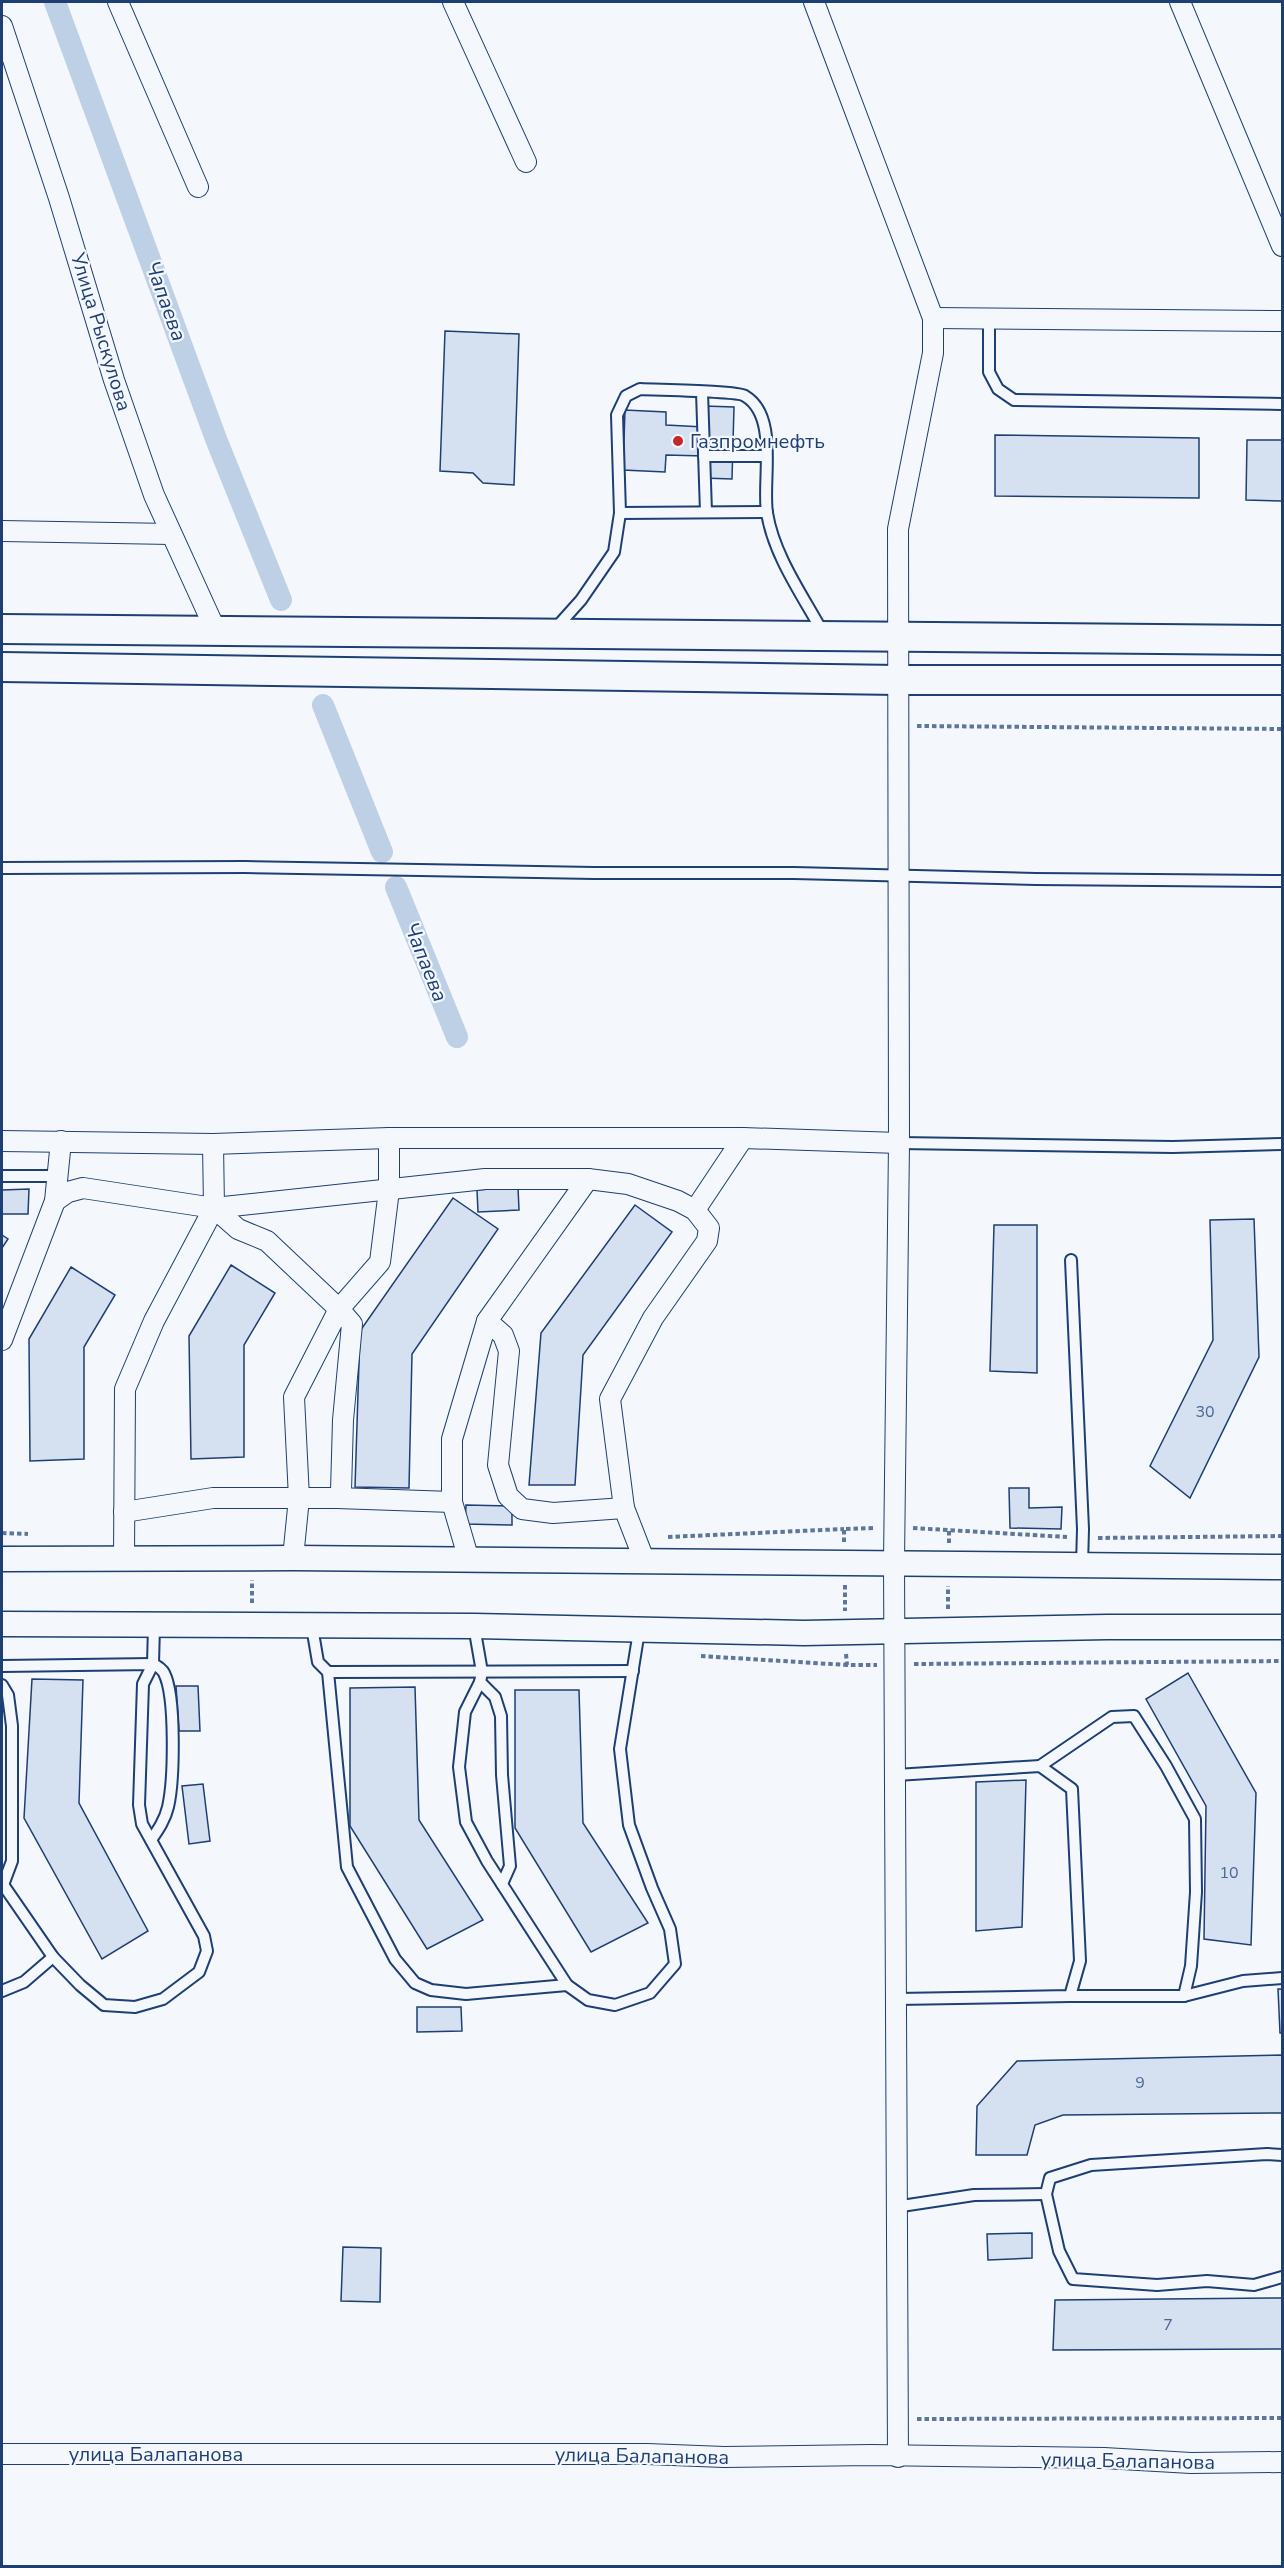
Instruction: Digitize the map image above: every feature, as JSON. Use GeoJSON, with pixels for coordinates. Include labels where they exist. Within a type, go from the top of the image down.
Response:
{"type":"FeatureCollection","features":[{"type":"Feature","properties":{"kind":"main road"},"geometry":{"type":"LineString","coordinates":[[2,629],[1282,640]]}},
{"type":"Feature","properties":{"kind":"main road"},"geometry":{"type":"LineString","coordinates":[[2,667],[898,680],[1282,680]]}},
{"type":"Feature","properties":{"kind":"street"},"geometry":{"type":"LineString","coordinates":[[118,2],[198,187]]}},
{"type":"Feature","properties":{"kind":"street"},"geometry":{"type":"LineString","coordinates":[[453,2],[526,162]]}},
{"type":"Feature","properties":{"kind":"street"},"geometry":{"type":"LineString","coordinates":[[814,2],[933,318],[933,353],[898,529],[899,1143],[894,1528],[897,1999],[895,2207],[898,2457]]}},
{"type":"Feature","properties":{"kind":"street"},"geometry":{"type":"LineString","coordinates":[[1180,2],[1282,246]]}},
{"type":"Feature","properties":{"kind":"street","name":"Улица Рыскулова"},"geometry":{"type":"LineString","coordinates":[[2,26],[59,198],[114,380],[154,495],[216,631]]}},
{"type":"Feature","properties":{"kind":"street"},"geometry":{"type":"LineString","coordinates":[[933,318],[1282,321]]}},
{"type":"Feature","properties":{"kind":"street"},"geometry":{"type":"LineString","coordinates":[[2,531],[171,534]]}},
{"type":"Feature","properties":{"kind":"street"},"geometry":{"type":"LineString","coordinates":[[2,1142],[213,1144],[389,1138],[743,1138],[899,1143]]}},
{"type":"Feature","properties":{"kind":"street"},"geometry":{"type":"LineString","coordinates":[[293,1558],[298,1498],[294,1397],[339,1309],[380,1262],[390,1190],[389,1138]]}},
{"type":"Feature","properties":{"kind":"street"},"geometry":{"type":"LineString","coordinates":[[695,1210],[743,1138]]}},
{"type":"Feature","properties":{"kind":"street"},"geometry":{"type":"LineString","coordinates":[[2,1340],[55,1201],[61,1141]]}},
{"type":"Feature","properties":{"kind":"street"},"geometry":{"type":"LineString","coordinates":[[124,1558],[125,1389],[154,1321],[214,1208],[213,1144]]}},
{"type":"Feature","properties":{"kind":"street"},"geometry":{"type":"LineString","coordinates":[[55,1201],[68,1192],[83,1188],[214,1208],[485,1179],[588,1179],[628,1185],[678,1201],[695,1210],[709,1228],[707,1240],[652,1318],[610,1399],[624,1508],[645,1562]]}},
{"type":"Feature","properties":{"kind":"street"},"geometry":{"type":"LineString","coordinates":[[470,1560],[452,1502],[452,1438],[487,1321],[588,1179]]}},
{"type":"Feature","properties":{"kind":"street"},"geometry":{"type":"LineString","coordinates":[[214,1208],[238,1229],[267,1241],[339,1309],[351,1324],[343,1420],[341,1491],[337,1498]]}},
{"type":"Feature","properties":{"kind":"street"},"geometry":{"type":"LineString","coordinates":[[487,1321],[503,1335],[509,1351],[498,1465],[508,1496],[522,1509],[553,1514],[624,1508]]}},
{"type":"Feature","properties":{"kind":"street"},"geometry":{"type":"LineString","coordinates":[[124,1512],[213,1498],[337,1498],[452,1502]]}},
{"type":"Feature","properties":{"kind":"street"},"geometry":{"type":"LineString","coordinates":[[2,1559],[293,1558],[1282,1567]]}},
{"type":"Feature","properties":{"kind":"street"},"geometry":{"type":"LineString","coordinates":[[2,1624],[251,1627],[474,1626],[639,1631],[846,1632],[948,1629],[1282,1627]]}},
{"type":"Feature","properties":{"kind":"street","name":"улица Балапанова"},"geometry":{"type":"LineString","coordinates":[[2,2454],[1104,2458],[1191,2463],[1282,2462]]}},
{"type":"Feature","properties":{"kind":"lane"},"geometry":{"type":"LineString","coordinates":[[989,320],[988,372],[998,389],[1014,400],[1282,404]]}},
{"type":"Feature","properties":{"kind":"lane"},"geometry":{"type":"LineString","coordinates":[[551,633],[581,600],[614,552],[620,513],[617,415],[626,396],[640,389],[744,394],[757,406],[765,424],[767,512],[774,541],[825,636]]}},
{"type":"Feature","properties":{"kind":"lane"},"geometry":{"type":"LineString","coordinates":[[702,392],[706,513]]}},
{"type":"Feature","properties":{"kind":"lane"},"geometry":{"type":"LineString","coordinates":[[704,456],[766,456]]}},
{"type":"Feature","properties":{"kind":"lane"},"geometry":{"type":"LineString","coordinates":[[620,513],[767,512]]}},
{"type":"Feature","properties":{"kind":"lane"},"geometry":{"type":"LineString","coordinates":[[2,868],[245,867],[898,874],[1036,879],[1282,881]]}},
{"type":"Feature","properties":{"kind":"lane"},"geometry":{"type":"LineString","coordinates":[[899,1143],[1162,1147],[1282,1144]]}},
{"type":"Feature","properties":{"kind":"lane"},"geometry":{"type":"LineString","coordinates":[[2,1176],[58,1176]]}},
{"type":"Feature","properties":{"kind":"lane"},"geometry":{"type":"LineString","coordinates":[[1071,1260],[1083,1529],[1082,1565]]}},
{"type":"Feature","properties":{"kind":"lane"},"geometry":{"type":"LineString","coordinates":[[2,1685],[8,1695],[12,1726],[12,1861],[2,1884],[53,1958],[104,2005],[135,2007],[163,1999],[199,1972],[207,1951],[204,1936],[142,1824],[138,1805],[143,1684],[153,1664],[154,1626]]}},
{"type":"Feature","properties":{"kind":"lane"},"geometry":{"type":"LineString","coordinates":[[474,1626],[481,1677],[495,1697],[501,1716],[502,1774],[510,1866],[502,1884]]}},
{"type":"Feature","properties":{"kind":"lane"},"geometry":{"type":"LineString","coordinates":[[312,1627],[318,1662],[328,1672],[347,1867],[395,1959],[415,1983],[430,1990],[466,1994],[567,1985]]}},
{"type":"Feature","properties":{"kind":"lane"},"geometry":{"type":"LineString","coordinates":[[481,1677],[465,1712],[459,1767],[466,1822],[502,1884],[567,1985],[588,2000],[615,2005],[650,1993],[675,1964],[670,1929],[629,1825],[620,1749],[639,1631]]}},
{"type":"Feature","properties":{"kind":"lane"},"geometry":{"type":"LineString","coordinates":[[2,1666],[153,1664],[163,1671],[168,1687],[172,1757],[168,1809],[151,1840]]}},
{"type":"Feature","properties":{"kind":"lane"},"geometry":{"type":"LineString","coordinates":[[328,1672],[481,1677],[633,1671]]}},
{"type":"Feature","properties":{"kind":"lane"},"geometry":{"type":"LineString","coordinates":[[896,1775],[1040,1766],[1112,1717],[1134,1716],[1166,1766],[1195,1819],[1196,1893],[1191,1966],[1184,1996]]}},
{"type":"Feature","properties":{"kind":"lane"},"geometry":{"type":"LineString","coordinates":[[1040,1766],[1072,1789],[1080,1961],[1070,1996]]}},
{"type":"Feature","properties":{"kind":"lane"},"geometry":{"type":"LineString","coordinates":[[2,1991],[24,1982],[53,1958]]}},
{"type":"Feature","properties":{"kind":"lane"},"geometry":{"type":"LineString","coordinates":[[897,1999],[1184,1996],[1243,1981],[1282,1978]]}},
{"type":"Feature","properties":{"kind":"lane"},"geometry":{"type":"LineString","coordinates":[[1282,2155],[1091,2165],[1050,2178],[1046,2194],[1059,2251],[1073,2279],[1157,2285],[1207,2281],[1254,2284],[1282,2277]]}},
{"type":"Feature","properties":{"kind":"lane"},"geometry":{"type":"LineString","coordinates":[[895,2207],[974,2195],[1046,2194]]}},
{"type":"Feature","properties":{"kind":"path"},"geometry":{"type":"LineString","coordinates":[[898,726],[1282,729]]}},
{"type":"Feature","properties":{"kind":"path"},"geometry":{"type":"LineString","coordinates":[[847,1665],[844,1529],[894,1528]]}},
{"type":"Feature","properties":{"kind":"path"},"geometry":{"type":"LineString","coordinates":[[948,1629],[949,1529]]}},
{"type":"Feature","properties":{"kind":"path"},"geometry":{"type":"LineString","coordinates":[[251,1627],[253,1558]]}},
{"type":"Feature","properties":{"kind":"path"},"geometry":{"type":"LineString","coordinates":[[695,1655],[847,1665],[950,1662],[1282,1661]]}},
{"type":"Feature","properties":{"kind":"path"},"geometry":{"type":"LineString","coordinates":[[896,2420],[1282,2418]]}},
{"type":"Feature","properties":{"kind":"building"},"geometry":{"type":"Polygon","coordinates":[[[445,331],[519,334],[514,485],[483,483],[473,473],[440,471],[445,331]]]}},
{"type":"Feature","properties":{"kind":"building","name":"Газпромнефть"},"geometry":{"type":"Polygon","coordinates":[[[704,406],[734,407],[732,479],[703,478],[704,456],[666,455],[665,472],[623,470],[625,410],[666,412],[666,425],[704,427],[704,406]]]}},
{"type":"Feature","properties":{"kind":"building"},"geometry":{"type":"Polygon","coordinates":[[[995,435],[1199,438],[1199,498],[995,496],[995,435]]]}},
{"type":"Feature","properties":{"kind":"building"},"geometry":{"type":"Polygon","coordinates":[[[1247,440],[1282,440],[1282,501],[1246,500],[1247,440]]]}},
{"type":"Feature","properties":{"kind":"building"},"geometry":{"type":"Polygon","coordinates":[[[518,1187],[519,1210],[478,1212],[477,1190],[518,1187]]]}},
{"type":"Feature","properties":{"kind":"building"},"geometry":{"type":"Polygon","coordinates":[[[29,1189],[28,1214],[2,1214],[2,1190],[29,1189]]]}},
{"type":"Feature","properties":{"kind":"building"},"geometry":{"type":"Polygon","coordinates":[[[453,1198],[498,1229],[412,1354],[409,1488],[355,1487],[360,1331],[453,1198]]]}},
{"type":"Feature","properties":{"kind":"building"},"geometry":{"type":"Polygon","coordinates":[[[635,1205],[672,1232],[583,1355],[575,1485],[529,1485],[541,1333],[635,1205]]]}},
{"type":"Feature","properties":{"kind":"building"},"geometry":{"type":"Polygon","coordinates":[[[1254,1219],[1259,1357],[1190,1498],[1150,1466],[1213,1340],[1210,1220],[1254,1219]]]}},
{"type":"Feature","properties":{"kind":"building"},"geometry":{"type":"Polygon","coordinates":[[[994,1225],[1037,1225],[1037,1373],[990,1371],[994,1225]]]}},
{"type":"Feature","properties":{"kind":"building"},"geometry":{"type":"Polygon","coordinates":[[[2,1235],[8,1239],[2,1248],[2,1235]]]}},
{"type":"Feature","properties":{"kind":"building"},"geometry":{"type":"Polygon","coordinates":[[[231,1265],[275,1293],[244,1345],[244,1457],[191,1459],[189,1336],[231,1265]]]}},
{"type":"Feature","properties":{"kind":"building"},"geometry":{"type":"Polygon","coordinates":[[[71,1267],[115,1295],[84,1347],[84,1459],[30,1461],[29,1339],[71,1267]]]}},
{"type":"Feature","properties":{"kind":"building"},"geometry":{"type":"Polygon","coordinates":[[[1009,1488],[1029,1488],[1029,1508],[1062,1507],[1061,1529],[1010,1528],[1009,1488]]]}},
{"type":"Feature","properties":{"kind":"building"},"geometry":{"type":"Polygon","coordinates":[[[466,1505],[512,1506],[512,1525],[465,1524],[466,1505]]]}},
{"type":"Feature","properties":{"kind":"building"},"geometry":{"type":"Polygon","coordinates":[[[1188,1673],[1256,1793],[1251,1945],[1204,1939],[1206,1806],[1146,1699],[1188,1673]]]}},
{"type":"Feature","properties":{"kind":"building"},"geometry":{"type":"Polygon","coordinates":[[[32,1679],[83,1680],[79,1803],[148,1931],[102,1959],[24,1818],[32,1679]]]}},
{"type":"Feature","properties":{"kind":"building"},"geometry":{"type":"Polygon","coordinates":[[[176,1686],[198,1686],[200,1731],[179,1731],[176,1686]]]}},
{"type":"Feature","properties":{"kind":"building"},"geometry":{"type":"Polygon","coordinates":[[[415,1687],[419,1820],[483,1920],[427,1949],[350,1826],[350,1688],[415,1687]]]}},
{"type":"Feature","properties":{"kind":"building"},"geometry":{"type":"Polygon","coordinates":[[[515,1690],[579,1690],[583,1823],[648,1923],[591,1952],[515,1828],[515,1690]]]}},
{"type":"Feature","properties":{"kind":"building"},"geometry":{"type":"Polygon","coordinates":[[[1026,1780],[1022,1927],[976,1931],[976,1782],[1026,1780]]]}},
{"type":"Feature","properties":{"kind":"building"},"geometry":{"type":"Polygon","coordinates":[[[203,1784],[210,1841],[189,1844],[182,1786],[203,1784]]]}},
{"type":"Feature","properties":{"kind":"building"},"geometry":{"type":"Polygon","coordinates":[[[1278,1989],[1282,1989],[1282,2033],[1280,2033],[1278,1989]]]}},
{"type":"Feature","properties":{"kind":"building"},"geometry":{"type":"Polygon","coordinates":[[[417,2007],[461,2007],[462,2031],[417,2032],[417,2007]]]}},
{"type":"Feature","properties":{"kind":"building"},"geometry":{"type":"Polygon","coordinates":[[[1282,2055],[1282,2113],[1063,2115],[1035,2125],[1027,2155],[976,2155],[977,2106],[1017,2061],[1282,2055]]]}},
{"type":"Feature","properties":{"kind":"building"},"geometry":{"type":"Polygon","coordinates":[[[1032,2233],[1032,2258],[988,2260],[987,2234],[1032,2233]]]}},
{"type":"Feature","properties":{"kind":"building"},"geometry":{"type":"Polygon","coordinates":[[[343,2247],[381,2248],[380,2302],[341,2301],[343,2247]]]}},
{"type":"Feature","properties":{"kind":"building"},"geometry":{"type":"Polygon","coordinates":[[[1282,2298],[1282,2349],[1053,2350],[1055,2300],[1282,2298]]]}},
{"type":"Feature","properties":{"kind":"waterway","name":"Чапаева"},"geometry":{"type":"LineString","coordinates":[[55,2],[216,439],[281,600]]}},
{"type":"Feature","properties":{"kind":"waterway","name":"Чапаева"},"geometry":{"type":"LineString","coordinates":[[323,705],[382,852]]}},
{"type":"Feature","properties":{"kind":"waterway","name":"Чапаева"},"geometry":{"type":"LineString","coordinates":[[396,887],[457,1037]]}},
{"type":"Feature","properties":{"kind":"place","name":"Газпромнефть"},"geometry":{"type":"Point","coordinates":[678,441]}}]}
